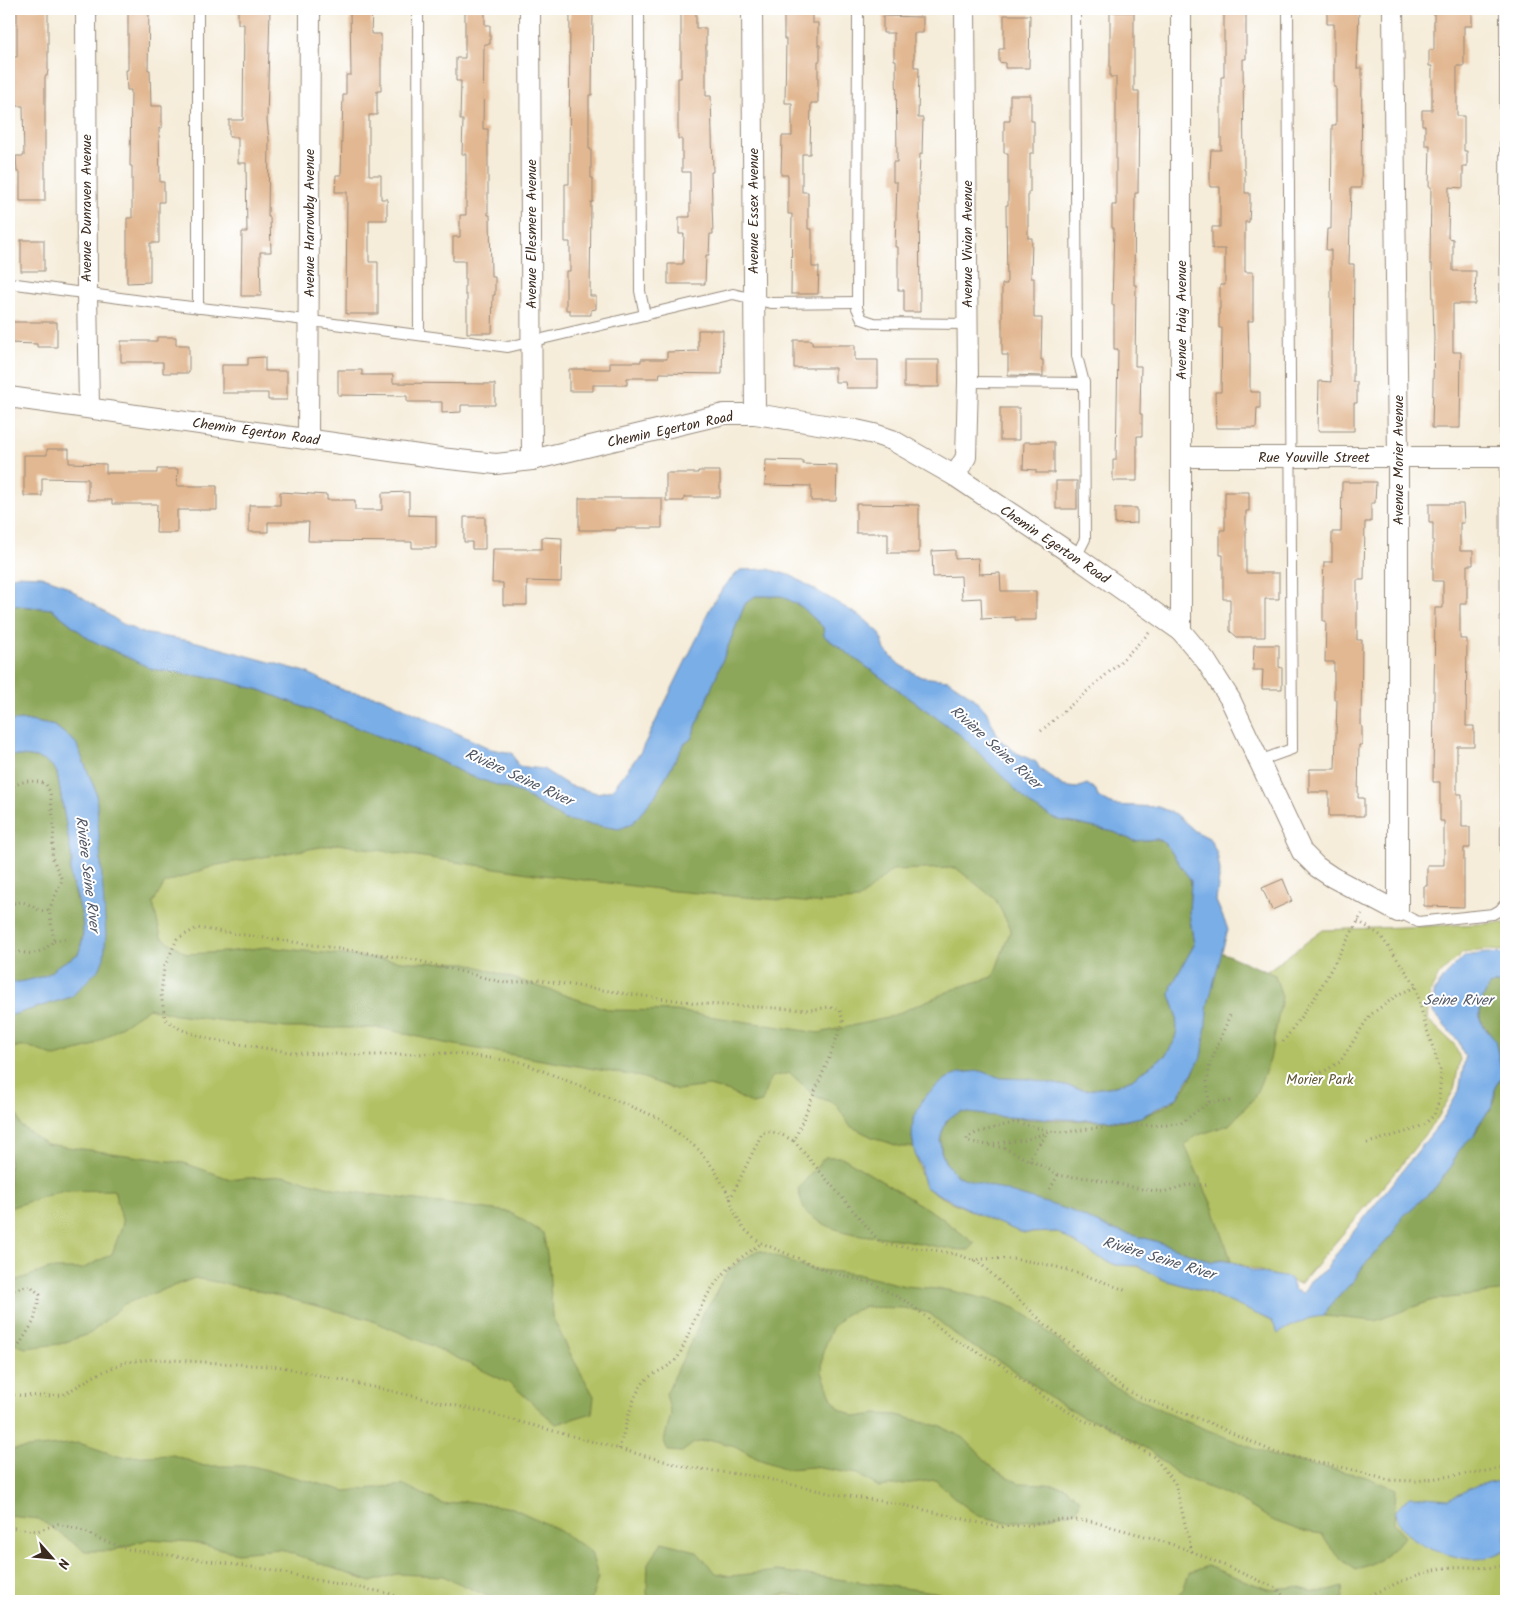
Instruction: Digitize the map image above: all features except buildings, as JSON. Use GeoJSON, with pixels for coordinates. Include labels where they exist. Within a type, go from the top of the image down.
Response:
{"type":"FeatureCollection","features":[{"type":"Feature","properties":{"kind":"street","name":"Avenue Dunraven Avenue"},"geometry":{"type":"LineString","coordinates":[[86,9],[89,407]]}},
{"type":"Feature","properties":{"kind":"street","name":"Avenue Harrowby Avenue"},"geometry":{"type":"LineString","coordinates":[[308,438],[310,9]]}},
{"type":"Feature","properties":{"kind":"street","name":"Avenue Ellesmere Avenue"},"geometry":{"type":"LineString","coordinates":[[530,9],[532,460]]}},
{"type":"Feature","properties":{"kind":"street","name":"Avenue Essex Avenue"},"geometry":{"type":"LineString","coordinates":[[752,9],[755,414]]}},
{"type":"Feature","properties":{"kind":"street","name":"Avenue Vivian Avenue"},"geometry":{"type":"LineString","coordinates":[[955,476],[966,457],[968,382],[965,9]]}},
{"type":"Feature","properties":{"kind":"street","name":"Avenue Haig Avenue"},"geometry":{"type":"LineString","coordinates":[[1181,9],[1182,631]]}},
{"type":"Feature","properties":{"kind":"street","name":"Avenue Morier Avenue"},"geometry":{"type":"LineString","coordinates":[[1393,9],[1398,457],[1398,912]]}},
{"type":"Feature","properties":{"kind":"street","name":"Chemin Egerton Road"},"geometry":{"type":"LineString","coordinates":[[9,397],[440,458],[496,464],[532,460],[724,414],[755,414],[874,434],[892,440],[955,476],[1182,631],[1206,661],[1230,699],[1302,852],[1317,867],[1398,912]]}},
{"type":"Feature","properties":{"kind":"street","name":"Rue Youville Street"},"geometry":{"type":"LineString","coordinates":[[1181,457],[1506,457]]}},
{"type":"Feature","properties":{"kind":"lane"},"geometry":{"type":"LineString","coordinates":[[198,9],[198,308]]}},
{"type":"Feature","properties":{"kind":"lane"},"geometry":{"type":"LineString","coordinates":[[418,9],[419,335]]}},
{"type":"Feature","properties":{"kind":"lane"},"geometry":{"type":"LineString","coordinates":[[639,9],[640,291],[645,315]]}},
{"type":"Feature","properties":{"kind":"lane"},"geometry":{"type":"LineString","coordinates":[[858,9],[857,308],[862,318],[874,323],[968,324]]}},
{"type":"Feature","properties":{"kind":"lane"},"geometry":{"type":"LineString","coordinates":[[1076,9],[1077,356],[1084,383],[1085,539],[1076,557]]}},
{"type":"Feature","properties":{"kind":"lane"},"geometry":{"type":"LineString","coordinates":[[1259,762],[1292,749],[1288,9]]}},
{"type":"Feature","properties":{"kind":"lane"},"geometry":{"type":"LineString","coordinates":[[1398,912],[1418,922],[1493,914],[1506,903],[1505,9]]}},
{"type":"Feature","properties":{"kind":"lane"},"geometry":{"type":"LineString","coordinates":[[9,283],[508,347],[733,294],[771,303],[857,302]]}},
{"type":"Feature","properties":{"kind":"lane"},"geometry":{"type":"LineString","coordinates":[[968,382],[1084,383]]}},
{"type":"Feature","properties":{"kind":"path"},"geometry":{"type":"LineString","coordinates":[[1041,731],[1115,667],[1164,618]]}},
{"type":"Feature","properties":{"kind":"path"},"geometry":{"type":"LineString","coordinates":[[9,789],[19,782],[34,780],[46,784],[50,792],[54,826],[52,857],[62,880],[48,910],[54,942]]}},
{"type":"Feature","properties":{"kind":"path"},"geometry":{"type":"LineString","coordinates":[[1284,1042],[1317,994],[1371,898]]}},
{"type":"Feature","properties":{"kind":"path"},"geometry":{"type":"LineString","coordinates":[[9,904],[26,903],[35,910],[48,910]]}},
{"type":"Feature","properties":{"kind":"path"},"geometry":{"type":"LineString","coordinates":[[1358,921],[1380,935],[1395,954],[1416,987],[1440,1072],[1439,1100],[1434,1115],[1425,1124],[1413,1130],[1364,1144]]}},
{"type":"Feature","properties":{"kind":"path"},"geometry":{"type":"LineString","coordinates":[[794,1142],[843,1021],[840,1010],[829,1007],[811,1010],[705,1004],[540,980],[505,983],[416,960],[197,928],[177,939],[164,968],[161,994],[165,1019],[180,1029],[208,1039],[295,1053],[375,1056],[450,1053],[521,1062],[659,1118],[699,1150],[714,1169],[743,1228],[762,1243],[830,1272],[872,1283],[909,1304],[953,1338],[1002,1365],[1047,1399],[1084,1421],[1106,1428],[1154,1457],[1175,1483],[1192,1552]]}},
{"type":"Feature","properties":{"kind":"path"},"geometry":{"type":"LineString","coordinates":[[9,953],[15,951],[26,954],[37,952],[54,942],[68,938]]}},
{"type":"Feature","properties":{"kind":"path"},"geometry":{"type":"LineString","coordinates":[[1311,1072],[1322,1072],[1340,1062],[1370,1015],[1399,994],[1416,987]]}},
{"type":"Feature","properties":{"kind":"path"},"geometry":{"type":"LineString","coordinates":[[1209,1102],[1207,1082],[1210,1064],[1230,1015]]}},
{"type":"Feature","properties":{"kind":"path"},"geometry":{"type":"LineString","coordinates":[[1206,1185],[1187,1185],[1163,1192],[1089,1178],[1062,1176],[1004,1148],[967,1141],[967,1138],[1016,1122],[1049,1131],[1066,1132],[1181,1123],[1209,1102],[1234,1101]]}},
{"type":"Feature","properties":{"kind":"path"},"geometry":{"type":"LineString","coordinates":[[730,1200],[762,1133],[769,1130],[794,1142],[878,1241],[886,1245],[947,1253],[982,1265],[1046,1326],[1071,1345],[1099,1372],[1136,1395],[1210,1423],[1276,1452],[1350,1469],[1387,1480],[1416,1482],[1506,1468]]}},
{"type":"Feature","properties":{"kind":"path"},"geometry":{"type":"LineString","coordinates":[[984,1144],[1025,1140],[1049,1131]]}},
{"type":"Feature","properties":{"kind":"path"},"geometry":{"type":"LineString","coordinates":[[1029,1160],[1049,1131]]}},
{"type":"Feature","properties":{"kind":"path"},"geometry":{"type":"LineString","coordinates":[[1050,1189],[1058,1175]]}},
{"type":"Feature","properties":{"kind":"path"},"geometry":{"type":"LineString","coordinates":[[620,1449],[635,1398],[647,1379],[662,1371],[677,1358],[704,1300],[726,1269],[739,1257],[762,1243]]}},
{"type":"Feature","properties":{"kind":"path"},"geometry":{"type":"LineString","coordinates":[[972,1260],[987,1258],[1043,1265],[1089,1276],[1126,1291]]}},
{"type":"Feature","properties":{"kind":"path"},"geometry":{"type":"LineString","coordinates":[[9,1291],[30,1285],[40,1295],[34,1321],[18,1347],[9,1349]]}},
{"type":"Feature","properties":{"kind":"path"},"geometry":{"type":"LineString","coordinates":[[9,1395],[63,1395],[96,1375],[125,1362],[157,1359],[282,1367],[480,1412],[686,1467],[759,1477],[829,1493],[899,1504],[998,1527],[1032,1525],[1060,1520],[1090,1521],[1152,1538],[1192,1552],[1276,1588],[1288,1601]]}},
{"type":"Feature","properties":{"kind":"path"},"geometry":{"type":"LineString","coordinates":[[9,1527],[37,1531],[58,1524],[81,1530],[127,1549],[272,1570],[388,1593],[408,1601]]}},
{"type":"Feature","properties":{"kind":"path"},"geometry":{"type":"LineString","coordinates":[[1356,1601],[1419,1575],[1445,1567],[1498,1568],[1506,1565]]}},
{"type":"Feature","properties":{"kind":"path"},"geometry":{"type":"LineString","coordinates":[[787,1601],[796,1601]]}},
{"type":"Feature","properties":{"kind":"green space"},"geometry":{"type":"Polygon","coordinates":[[[755,596],[781,596],[802,607],[823,627],[824,636],[963,737],[1032,806],[1055,819],[1114,832],[1134,841],[1157,839],[1166,844],[1191,881],[1189,912],[1194,945],[1172,985],[1170,995],[1176,1012],[1177,1030],[1174,1042],[1166,1055],[1132,1079],[1116,1086],[1086,1090],[1029,1079],[1001,1078],[981,1071],[959,1073],[946,1079],[912,1137],[914,1147],[901,1147],[872,1137],[850,1126],[836,1104],[815,1096],[790,1073],[772,1077],[762,1102],[752,1104],[730,1092],[709,1086],[677,1090],[641,1077],[444,1043],[381,1028],[286,1028],[176,1015],[149,1008],[91,1047],[55,1057],[30,1047],[15,1047],[9,1053],[9,1016],[71,997],[100,968],[96,792],[76,743],[55,726],[25,720],[9,721],[9,605],[52,609],[89,639],[152,669],[219,679],[260,690],[430,756],[467,775],[521,793],[565,820],[655,796],[684,744],[691,739],[745,604],[755,596]],[[338,844],[217,865],[165,883],[153,903],[161,937],[187,954],[266,947],[411,962],[467,963],[610,1010],[676,1011],[819,1033],[887,1018],[959,987],[993,977],[1011,929],[995,899],[956,868],[892,870],[858,900],[816,903],[674,891],[535,874],[338,844]]]}},
{"type":"Feature","properties":{"kind":"green space"},"geometry":{"type":"Polygon","coordinates":[[[9,605],[521,793],[1114,832],[912,1137],[920,1172],[926,1188],[949,1201],[1024,1233],[1057,1232],[1096,1256],[1116,1265],[1140,1266],[1161,1279],[1207,1292],[1272,1321],[1278,1333],[1313,1316],[1363,1266],[1409,1210],[1506,985],[1506,1601],[9,1601],[9,1016],[71,997],[25,720],[9,721],[9,605]]]}},
{"type":"Feature","properties":{"kind":"green space"},"geometry":{"type":"Polygon","coordinates":[[[9,755],[42,760],[53,767],[57,773],[72,860],[70,871],[72,885],[77,904],[81,909],[83,929],[81,947],[78,954],[57,966],[45,976],[9,983],[9,755]]]}},
{"type":"Feature","properties":{"kind":"green space","name":"Morier Park"},"geometry":{"type":"Polygon","coordinates":[[[1506,923],[1506,951],[1487,950],[1463,953],[1439,975],[1430,993],[1427,1019],[1455,1045],[1460,1059],[1454,1090],[1437,1119],[1398,1169],[1300,1284],[960,1173],[1121,1126],[1211,1012],[1323,930],[1506,923]]]}},
{"type":"Feature","properties":{"kind":"green space"},"geometry":{"type":"Polygon","coordinates":[[[1221,952],[1275,975],[1282,997],[1270,1060],[1254,1098],[1229,1125],[1195,1136],[1185,1146],[1212,1205],[1231,1260],[1213,1262],[1155,1241],[1110,1229],[1069,1210],[967,1180],[949,1168],[941,1150],[941,1137],[949,1118],[961,1112],[971,1111],[1032,1119],[1122,1121],[1152,1113],[1173,1102],[1186,1087],[1200,1053],[1211,991],[1221,952]]]}},
{"type":"Feature","properties":{"kind":"green space"},"geometry":{"type":"Polygon","coordinates":[[[1496,983],[1506,985],[1506,1291],[1433,1300],[1375,1321],[1324,1316],[1329,1307],[1355,1279],[1363,1266],[1393,1234],[1402,1217],[1434,1189],[1453,1164],[1456,1153],[1474,1136],[1483,1118],[1490,1111],[1495,1100],[1495,1087],[1501,1079],[1502,1072],[1490,1033],[1480,1019],[1480,1010],[1488,987],[1496,983]]]}},
{"type":"Feature","properties":{"kind":"green space"},"geometry":{"type":"Polygon","coordinates":[[[9,1091],[21,1126],[46,1144],[184,1163],[230,1179],[286,1176],[346,1191],[510,1212],[543,1233],[549,1265],[552,1316],[594,1396],[592,1413],[556,1424],[511,1384],[432,1346],[368,1319],[247,1288],[195,1278],[124,1304],[91,1333],[60,1344],[25,1348],[10,1342],[9,1287],[11,1282],[49,1269],[82,1269],[112,1254],[123,1223],[114,1190],[61,1191],[9,1208],[9,1091]]]}},
{"type":"Feature","properties":{"kind":"green space"},"geometry":{"type":"Polygon","coordinates":[[[825,1157],[842,1157],[942,1218],[975,1244],[969,1250],[944,1248],[904,1240],[854,1234],[819,1222],[806,1212],[798,1189],[825,1157]]]}},
{"type":"Feature","properties":{"kind":"green space"},"geometry":{"type":"Polygon","coordinates":[[[758,1250],[810,1269],[856,1274],[905,1286],[948,1290],[999,1302],[1015,1308],[1032,1319],[1108,1383],[1175,1417],[1270,1455],[1366,1477],[1396,1489],[1394,1523],[1405,1537],[1380,1560],[1356,1570],[1336,1554],[1322,1534],[1302,1531],[1274,1521],[1239,1500],[1180,1476],[1150,1451],[1105,1424],[1083,1417],[1057,1402],[1008,1366],[965,1342],[929,1313],[904,1308],[864,1307],[846,1314],[832,1328],[823,1352],[822,1372],[832,1399],[840,1409],[856,1417],[877,1414],[897,1415],[942,1427],[964,1438],[995,1470],[1019,1483],[1065,1487],[1081,1500],[1076,1511],[1036,1520],[1006,1522],[978,1516],[935,1480],[879,1487],[857,1474],[814,1467],[787,1469],[758,1459],[735,1446],[712,1440],[694,1443],[682,1452],[668,1451],[664,1441],[671,1414],[666,1394],[698,1327],[701,1316],[715,1296],[728,1270],[758,1250]]]}},
{"type":"Feature","properties":{"kind":"green space"},"geometry":{"type":"Polygon","coordinates":[[[79,1443],[121,1457],[173,1455],[204,1466],[252,1466],[346,1491],[404,1485],[445,1505],[465,1501],[513,1508],[557,1529],[591,1552],[598,1577],[591,1601],[498,1601],[443,1576],[396,1574],[371,1582],[280,1549],[237,1553],[192,1542],[149,1539],[111,1551],[85,1551],[39,1519],[9,1516],[9,1450],[79,1443]]]}},
{"type":"Feature","properties":{"kind":"green space"},"geometry":{"type":"Polygon","coordinates":[[[662,1542],[696,1551],[716,1573],[730,1576],[777,1571],[934,1592],[973,1601],[825,1601],[787,1594],[763,1597],[756,1601],[649,1601],[647,1593],[648,1563],[662,1542]]]}},
{"type":"Feature","properties":{"kind":"green space"},"geometry":{"type":"Polygon","coordinates":[[[1207,1566],[1267,1589],[1296,1587],[1314,1592],[1329,1591],[1342,1587],[1343,1598],[1338,1601],[1172,1601],[1183,1590],[1189,1573],[1207,1566]]]}},
{"type":"Feature","properties":{"kind":"water","name":"Seine River"},"geometry":{"type":"Polygon","coordinates":[[[768,569],[792,576],[863,618],[880,633],[885,650],[900,665],[921,677],[948,680],[973,697],[986,711],[1000,740],[1017,753],[1036,762],[1040,769],[1063,786],[1077,788],[1087,784],[1096,790],[1098,797],[1113,805],[1158,807],[1176,814],[1195,831],[1209,838],[1217,853],[1220,871],[1216,901],[1228,929],[1208,1004],[1203,1051],[1199,1062],[1177,1098],[1141,1117],[1122,1121],[1002,1117],[961,1112],[946,1121],[940,1141],[945,1162],[957,1176],[1069,1210],[1110,1229],[1155,1241],[1213,1262],[1232,1262],[1258,1272],[1290,1278],[1294,1290],[1303,1293],[1310,1281],[1327,1268],[1338,1251],[1441,1122],[1459,1091],[1465,1058],[1459,1042],[1433,1013],[1434,993],[1442,979],[1465,956],[1487,953],[1506,954],[1506,985],[1496,983],[1488,987],[1480,1010],[1480,1019],[1484,1027],[1495,1040],[1502,1072],[1501,1078],[1495,1087],[1493,1106],[1478,1125],[1474,1136],[1456,1153],[1453,1164],[1434,1189],[1402,1217],[1393,1234],[1363,1266],[1355,1279],[1329,1307],[1324,1316],[1306,1320],[1278,1334],[1272,1321],[1207,1292],[1161,1279],[1140,1266],[1116,1265],[1096,1256],[1057,1232],[1024,1233],[1015,1230],[988,1219],[926,1188],[920,1164],[915,1154],[912,1137],[913,1120],[924,1097],[946,1079],[959,1073],[981,1071],[1001,1078],[1029,1079],[1086,1090],[1116,1086],[1132,1079],[1166,1055],[1174,1042],[1177,1030],[1176,1012],[1170,995],[1172,985],[1194,945],[1189,912],[1191,881],[1166,844],[1157,839],[1134,841],[1114,832],[1055,819],[1032,806],[963,737],[824,636],[823,627],[802,607],[781,596],[755,596],[745,604],[691,739],[684,744],[655,796],[632,824],[619,829],[565,820],[521,793],[467,775],[430,756],[260,690],[219,679],[152,669],[89,639],[52,609],[9,605],[9,578],[16,575],[41,576],[61,583],[121,623],[142,633],[197,642],[306,672],[345,691],[380,697],[491,749],[512,753],[518,766],[543,769],[568,785],[597,793],[612,790],[640,753],[712,605],[727,583],[740,570],[768,569]]]}},
{"type":"Feature","properties":{"kind":"water","name":"Rivière Seine River"},"geometry":{"type":"Polygon","coordinates":[[[25,720],[55,726],[76,743],[96,792],[106,934],[104,958],[100,968],[71,997],[9,1016],[9,983],[45,976],[57,966],[78,954],[83,931],[80,909],[71,877],[72,860],[57,773],[53,767],[42,760],[9,755],[9,721],[25,720]]]}},
{"type":"Feature","properties":{"kind":"water"},"geometry":{"type":"Polygon","coordinates":[[[1506,1480],[1506,1549],[1493,1556],[1467,1559],[1426,1547],[1409,1536],[1398,1521],[1395,1512],[1409,1496],[1449,1499],[1477,1485],[1506,1480]]]}}]}
